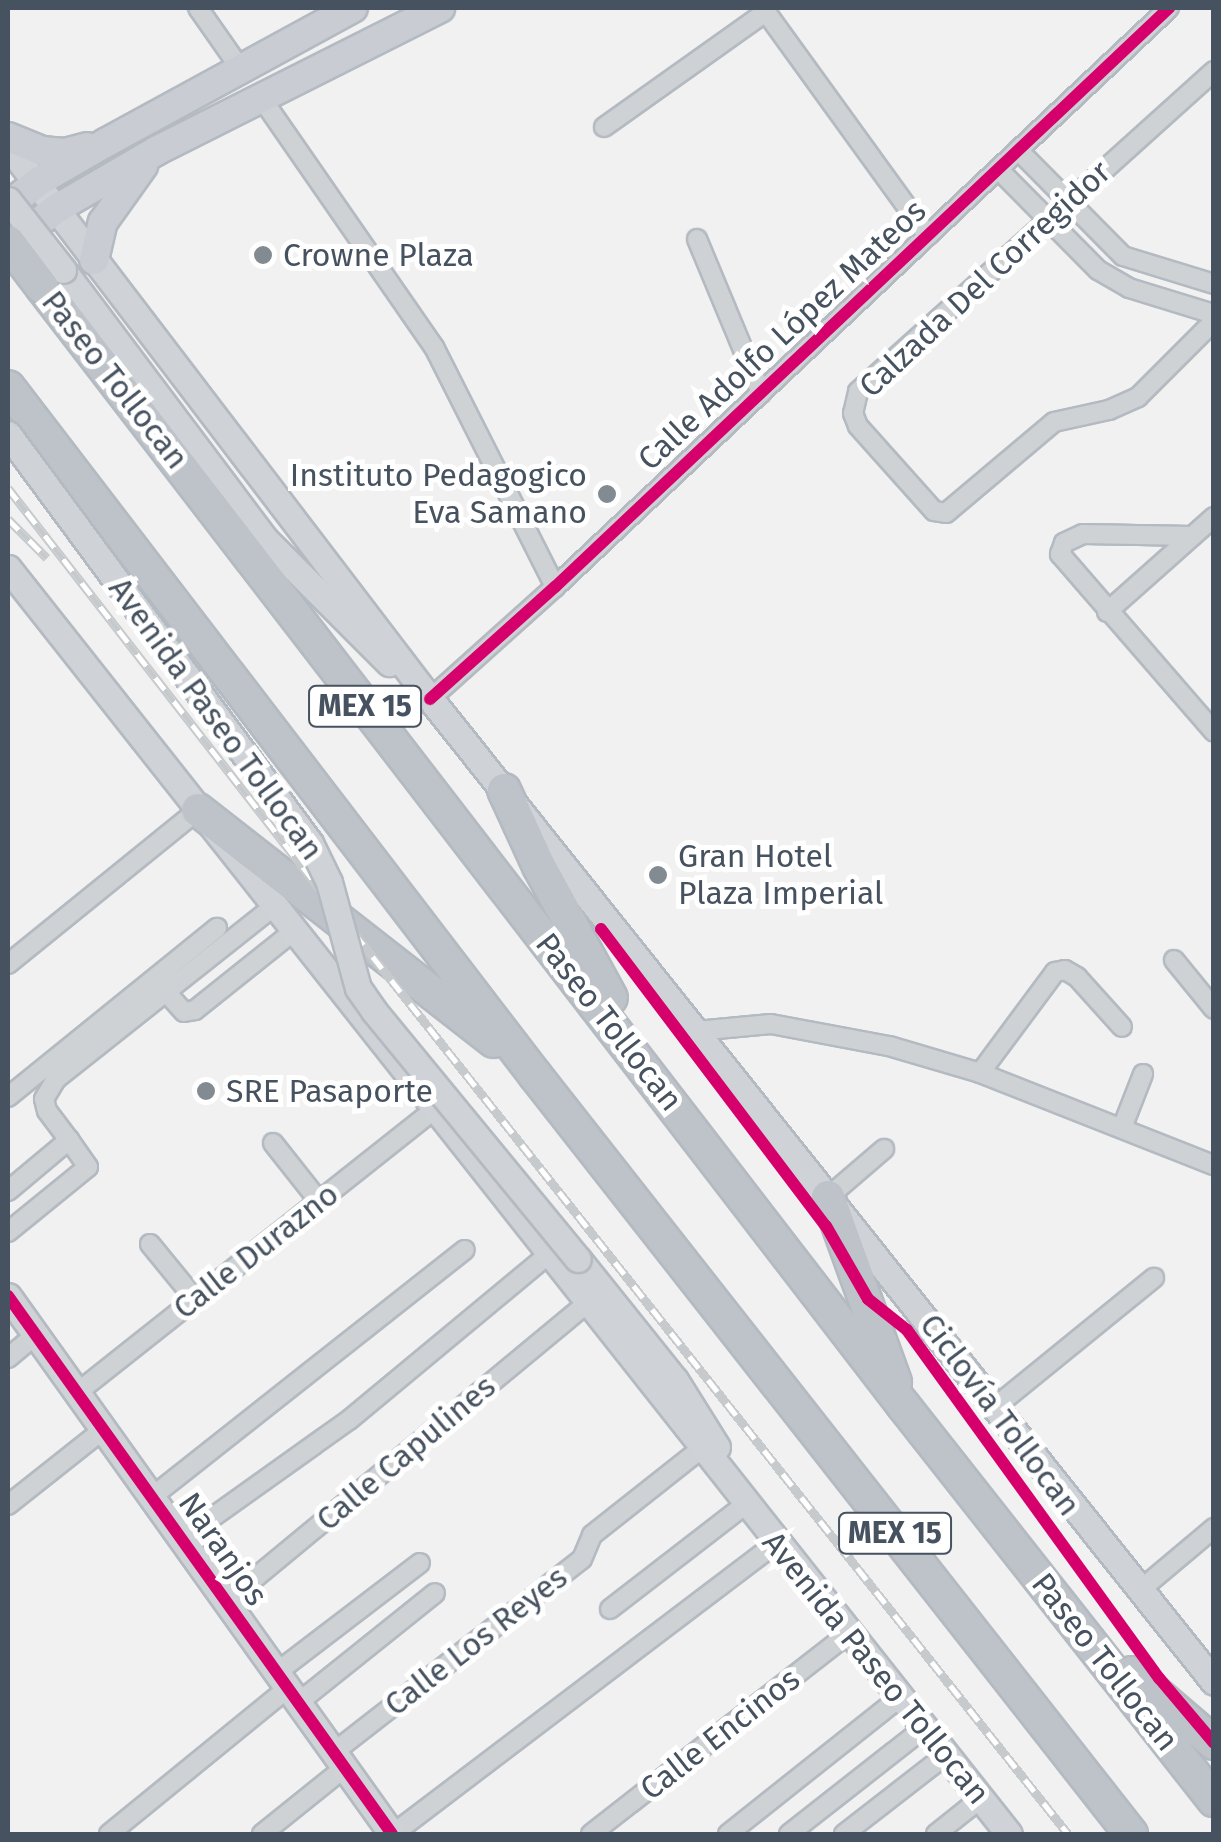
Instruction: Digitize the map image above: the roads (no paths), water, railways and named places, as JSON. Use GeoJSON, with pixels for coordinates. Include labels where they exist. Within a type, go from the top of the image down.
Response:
{"type":"FeatureCollection","features":[{"type":"Feature","properties":{"kind":"highway","name":"Paseo Tollocan"},"geometry":{"type":"LineString","coordinates":[[8,244],[53,279],[688,1126],[1214,1800]]}},
{"type":"Feature","properties":{"kind":"highway","name":"MEX 15"},"geometry":{"type":"LineString","coordinates":[[8,386],[536,1075],[1131,1834]]}},
{"type":"Feature","properties":{"kind":"highway"},"geometry":{"type":"LineString","coordinates":[[504,790],[597,974],[688,1126]]}},
{"type":"Feature","properties":{"kind":"highway"},"geometry":{"type":"LineString","coordinates":[[198,810],[536,1075]]}},
{"type":"Feature","properties":{"kind":"highway"},"geometry":{"type":"LineString","coordinates":[[828,1198],[903,1405]]}},
{"type":"Feature","properties":{"kind":"highway"},"geometry":{"type":"LineString","coordinates":[[1072,1621],[1214,1743]]}},
{"type":"Feature","properties":{"kind":"main road"},"geometry":{"type":"LineString","coordinates":[[354,8],[108,142],[8,203],[53,279],[264,538],[357,635],[427,695]]}},
{"type":"Feature","properties":{"kind":"main road"},"geometry":{"type":"LineString","coordinates":[[8,244],[56,208],[156,151],[440,8]]}},
{"type":"Feature","properties":{"kind":"main road"},"geometry":{"type":"LineString","coordinates":[[296,38],[314,70]]}},
{"type":"Feature","properties":{"kind":"main road"},"geometry":{"type":"LineString","coordinates":[[8,137],[22,146],[65,152],[108,142]]}},
{"type":"Feature","properties":{"kind":"main road"},"geometry":{"type":"LineString","coordinates":[[8,148],[427,695],[1140,1590],[1210,1672]]}},
{"type":"Feature","properties":{"kind":"main road"},"geometry":{"type":"LineString","coordinates":[[94,260],[103,222],[114,202],[156,151]]}},
{"type":"Feature","properties":{"kind":"main road"},"geometry":{"type":"LineString","coordinates":[[8,278],[30,260],[54,250],[94,260]]}},
{"type":"Feature","properties":{"kind":"main road","name":"Avenida Paseo Tollocan"},"geometry":{"type":"LineString","coordinates":[[8,434],[310,843],[329,882],[358,988],[578,1259],[696,1412],[745,1503]]}},
{"type":"Feature","properties":{"kind":"main road","name":"Avenida Paseo Tollocan"},"geometry":{"type":"LineString","coordinates":[[8,568],[946,1755],[1002,1832]]}},
{"type":"Feature","properties":{"kind":"main road","name":"Naranjos"},"geometry":{"type":"LineString","coordinates":[[8,1296],[393,1834]]}},
{"type":"Feature","properties":{"kind":"street"},"geometry":{"type":"LineString","coordinates":[[198,8],[240,68]]}},
{"type":"Feature","properties":{"kind":"street","name":"Calle Adolfo López Mateos"},"geometry":{"type":"LineString","coordinates":[[427,695],[555,587],[1169,8]]}},
{"type":"Feature","properties":{"kind":"street"},"geometry":{"type":"LineString","coordinates":[[604,127],[765,10],[928,236]]}},
{"type":"Feature","properties":{"kind":"street","name":"Calzada Del Corregidor"},"geometry":{"type":"LineString","coordinates":[[1214,71],[1045,218],[854,398],[858,426],[934,511],[955,509],[1054,422],[1110,410],[1138,396],[1214,318]]}},
{"type":"Feature","properties":{"kind":"street"},"geometry":{"type":"LineString","coordinates":[[260,96],[434,347],[555,587]]}},
{"type":"Feature","properties":{"kind":"street"},"geometry":{"type":"LineString","coordinates":[[1018,150],[1123,256],[1214,284]]}},
{"type":"Feature","properties":{"kind":"street"},"geometry":{"type":"LineString","coordinates":[[998,169],[1112,280],[1214,318]]}},
{"type":"Feature","properties":{"kind":"street"},"geometry":{"type":"LineString","coordinates":[[697,239],[762,394]]}},
{"type":"Feature","properties":{"kind":"street"},"geometry":{"type":"LineString","coordinates":[[1107,612],[1214,517]]}},
{"type":"Feature","properties":{"kind":"street"},"geometry":{"type":"LineString","coordinates":[[1192,536],[1083,534],[1064,543],[1062,560],[1210,721]]}},
{"type":"Feature","properties":{"kind":"street"},"geometry":{"type":"LineString","coordinates":[[8,964],[198,810]]}},
{"type":"Feature","properties":{"kind":"street"},"geometry":{"type":"LineString","coordinates":[[8,1232],[88,1167],[47,1111],[48,1089],[274,906]]}},
{"type":"Feature","properties":{"kind":"street"},"geometry":{"type":"LineString","coordinates":[[8,1097],[217,928]]}},
{"type":"Feature","properties":{"kind":"street"},"geometry":{"type":"LineString","coordinates":[[165,991],[184,1012],[195,1010],[294,932]]}},
{"type":"Feature","properties":{"kind":"street"},"geometry":{"type":"LineString","coordinates":[[1174,960],[1214,1009]]}},
{"type":"Feature","properties":{"kind":"street"},"geometry":{"type":"LineString","coordinates":[[980,1073],[1048,977],[1064,970],[1078,977],[1122,1027]]}},
{"type":"Feature","properties":{"kind":"street"},"geometry":{"type":"LineString","coordinates":[[696,1031],[749,1023],[794,1026],[889,1046],[980,1073],[1213,1163]]}},
{"type":"Feature","properties":{"kind":"street"},"geometry":{"type":"LineString","coordinates":[[1122,1128],[1143,1074]]}},
{"type":"Feature","properties":{"kind":"street","name":"Calle Durazno"},"geometry":{"type":"LineString","coordinates":[[78,1392],[434,1110]]}},
{"type":"Feature","properties":{"kind":"street"},"geometry":{"type":"LineString","coordinates":[[8,1191],[70,1140]]}},
{"type":"Feature","properties":{"kind":"street"},"geometry":{"type":"LineString","coordinates":[[273,1143],[319,1201]]}},
{"type":"Feature","properties":{"kind":"street"},"geometry":{"type":"LineString","coordinates":[[828,1198],[884,1150]]}},
{"type":"Feature","properties":{"kind":"street"},"geometry":{"type":"LineString","coordinates":[[150,1244],[195,1299]]}},
{"type":"Feature","properties":{"kind":"street"},"geometry":{"type":"LineString","coordinates":[[152,1496],[464,1250]]}},
{"type":"Feature","properties":{"kind":"street"},"geometry":{"type":"LineString","coordinates":[[182,1539],[349,1420],[548,1255]]}},
{"type":"Feature","properties":{"kind":"street"},"geometry":{"type":"LineString","coordinates":[[995,1407],[1154,1278]]}},
{"type":"Feature","properties":{"kind":"street","name":"Calle Capulines"},"geometry":{"type":"LineString","coordinates":[[226,1602],[586,1304]]}},
{"type":"Feature","properties":{"kind":"street"},"geometry":{"type":"LineString","coordinates":[[8,1358],[35,1335]]}},
{"type":"Feature","properties":{"kind":"street"},"geometry":{"type":"LineString","coordinates":[[8,1505],[104,1429]]}},
{"type":"Feature","properties":{"kind":"street","name":"Calle Los Reyes"},"geometry":{"type":"LineString","coordinates":[[262,1834],[339,1760],[582,1559],[592,1535],[702,1448]]}},
{"type":"Feature","properties":{"kind":"street"},"geometry":{"type":"LineString","coordinates":[[610,1609],[745,1503]]}},
{"type":"Feature","properties":{"kind":"street"},"geometry":{"type":"LineString","coordinates":[[1140,1590],[1214,1528]]}},
{"type":"Feature","properties":{"kind":"street"},"geometry":{"type":"LineString","coordinates":[[393,1834],[778,1544]]}},
{"type":"Feature","properties":{"kind":"street"},"geometry":{"type":"LineString","coordinates":[[109,1834],[287,1688],[420,1563]]}},
{"type":"Feature","properties":{"kind":"street"},"geometry":{"type":"LineString","coordinates":[[287,1688],[435,1593]]}},
{"type":"Feature","properties":{"kind":"street","name":"Calle Encinos"},"geometry":{"type":"LineString","coordinates":[[592,1834],[849,1633]]}},
{"type":"Feature","properties":{"kind":"street"},"geometry":{"type":"LineString","coordinates":[[728,1834],[900,1697]]}},
{"type":"Feature","properties":{"kind":"street"},"geometry":{"type":"LineString","coordinates":[[790,1834],[924,1728]]}},
{"type":"Feature","properties":{"kind":"street"},"geometry":{"type":"LineString","coordinates":[[844,1834],[946,1755]]}},
{"type":"Feature","properties":{"kind":"street"},"geometry":{"type":"LineString","coordinates":[[936,1834],[980,1799]]}},
{"type":"Feature","properties":{"kind":"railway"},"geometry":{"type":"LineString","coordinates":[[8,488],[354,933],[1068,1834]]}},
{"type":"Feature","properties":{"kind":"railway"},"geometry":{"type":"LineString","coordinates":[[8,519],[47,558]]}},
{"type":"Feature","properties":{"kind":"place","name":"Crowne Plaza"},"geometry":{"type":"Point","coordinates":[263,255]}},
{"type":"Feature","properties":{"kind":"place","name":"Instituto Pedagogico Eva Samano"},"geometry":{"type":"Point","coordinates":[607,494]}},
{"type":"Feature","properties":{"kind":"place","name":"Gran Hotel Plaza Imperial"},"geometry":{"type":"Point","coordinates":[658,875]}},
{"type":"Feature","properties":{"kind":"place","name":"SRE Pasaporte"},"geometry":{"type":"Point","coordinates":[206,1091]}}]}
